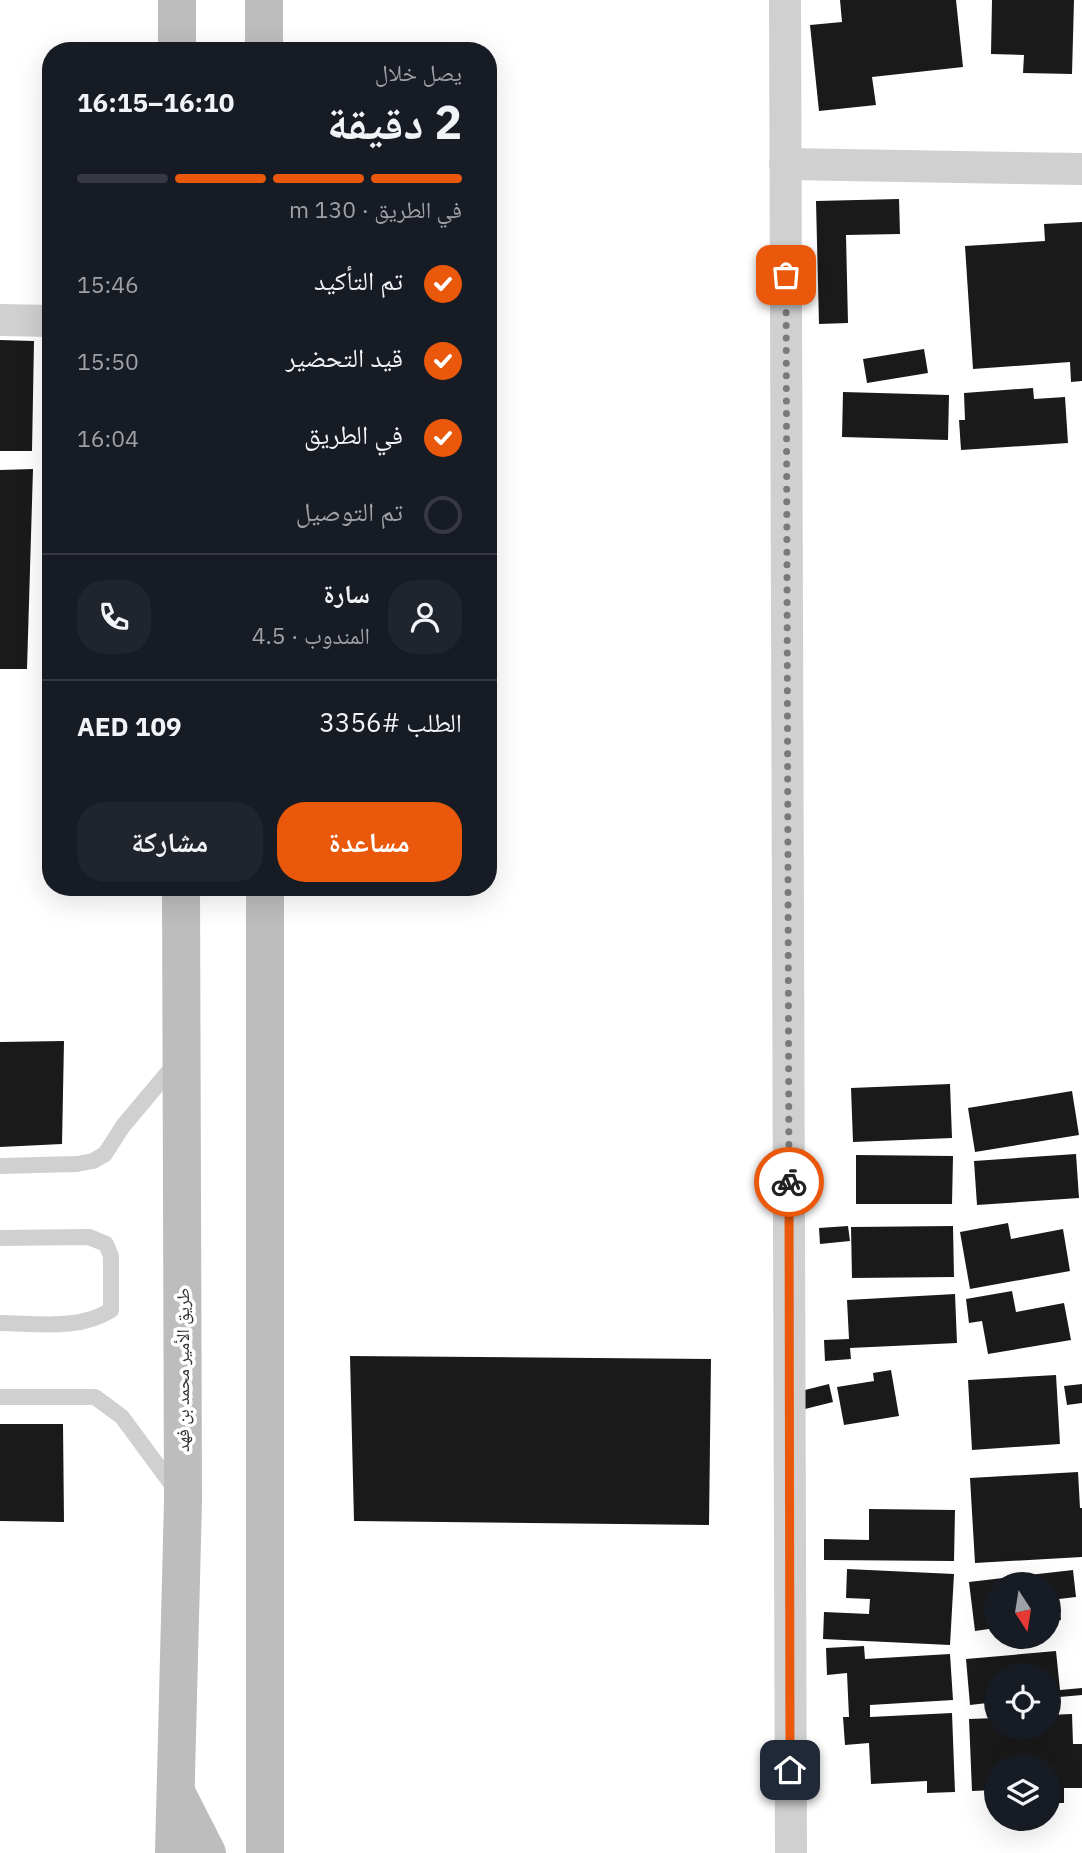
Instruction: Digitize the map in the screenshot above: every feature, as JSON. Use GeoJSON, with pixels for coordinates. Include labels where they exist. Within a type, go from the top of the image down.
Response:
{"type":"FeatureCollection","features":[{"type":"Feature","properties":{"kind":"street"},"geometry":{"type":"LineString","coordinates":[[177,0],[177,42]]}},
{"type":"Feature","properties":{"kind":"street"},"geometry":{"type":"LineString","coordinates":[[264,0],[264,42]]}},
{"type":"Feature","properties":{"kind":"street"},"geometry":{"type":"LineString","coordinates":[[785,0],[791,1853]]}},
{"type":"Feature","properties":{"kind":"street"},"geometry":{"type":"LineString","coordinates":[[785,164],[1082,169]]}},
{"type":"Feature","properties":{"kind":"street"},"geometry":{"type":"LineString","coordinates":[[0,320],[42,321]]}},
{"type":"Feature","properties":{"kind":"street","name":"طريق الأمير محمد بن فهد"},"geometry":{"type":"LineString","coordinates":[[181,896],[183,1501],[175,1790],[181,1849]]}},
{"type":"Feature","properties":{"kind":"street"},"geometry":{"type":"LineString","coordinates":[[265,896],[265,1853]]}},
{"type":"Feature","properties":{"kind":"lane"},"geometry":{"type":"LineString","coordinates":[[0,1166],[77,1164],[93,1161],[105,1154],[123,1126],[181,1057]]}},
{"type":"Feature","properties":{"kind":"lane"},"geometry":{"type":"LineString","coordinates":[[0,1238],[89,1237],[106,1244],[111,1256],[111,1311],[97,1319],[80,1323],[0,1323]]}},
{"type":"Feature","properties":{"kind":"lane"},"geometry":{"type":"LineString","coordinates":[[0,1397],[95,1397],[122,1417],[183,1501]]}},
{"type":"Feature","properties":{"kind":"building"},"geometry":{"type":"Polygon","coordinates":[[[840,0],[956,0],[963,67],[872,77],[876,105],[819,111],[810,25],[842,22],[840,0]]]}},
{"type":"Feature","properties":{"kind":"building"},"geometry":{"type":"Polygon","coordinates":[[[992,0],[1074,0],[1072,74],[1023,73],[1024,55],[991,54],[992,0]]]}},
{"type":"Feature","properties":{"kind":"building"},"geometry":{"type":"Polygon","coordinates":[[[899,199],[900,234],[846,235],[848,323],[819,324],[816,201],[899,199]]]}},
{"type":"Feature","properties":{"kind":"building"},"geometry":{"type":"Polygon","coordinates":[[[1082,222],[1082,381],[1071,382],[1070,362],[973,369],[965,246],[1045,241],[1044,224],[1082,222]]]}},
{"type":"Feature","properties":{"kind":"building"},"geometry":{"type":"Polygon","coordinates":[[[0,340],[34,341],[32,451],[0,451],[0,340]]]}},
{"type":"Feature","properties":{"kind":"building"},"geometry":{"type":"Polygon","coordinates":[[[924,349],[928,373],[867,383],[863,359],[924,349]]]}},
{"type":"Feature","properties":{"kind":"building"},"geometry":{"type":"Polygon","coordinates":[[[1033,388],[1034,399],[1065,397],[1068,443],[961,450],[959,420],[965,420],[964,393],[1033,388]]]}},
{"type":"Feature","properties":{"kind":"building"},"geometry":{"type":"Polygon","coordinates":[[[843,392],[949,395],[948,440],[842,437],[843,392]]]}},
{"type":"Feature","properties":{"kind":"building"},"geometry":{"type":"Polygon","coordinates":[[[33,469],[27,669],[0,669],[0,470],[33,469]]]}},
{"type":"Feature","properties":{"kind":"building"},"geometry":{"type":"Polygon","coordinates":[[[64,1041],[62,1144],[0,1147],[0,1042],[64,1041]]]}},
{"type":"Feature","properties":{"kind":"building"},"geometry":{"type":"Polygon","coordinates":[[[950,1084],[952,1138],[853,1142],[851,1088],[950,1084]]]}},
{"type":"Feature","properties":{"kind":"building"},"geometry":{"type":"Polygon","coordinates":[[[1072,1091],[1079,1135],[975,1152],[968,1108],[1072,1091]]]}},
{"type":"Feature","properties":{"kind":"building"},"geometry":{"type":"Polygon","coordinates":[[[1076,1154],[1079,1198],[977,1205],[974,1161],[1076,1154]]]}},
{"type":"Feature","properties":{"kind":"building"},"geometry":{"type":"Polygon","coordinates":[[[856,1155],[953,1156],[952,1204],[856,1204],[856,1155]]]}},
{"type":"Feature","properties":{"kind":"building"},"geometry":{"type":"Polygon","coordinates":[[[1008,1223],[1011,1239],[1063,1229],[1070,1271],[970,1289],[960,1232],[1008,1223]]]}},
{"type":"Feature","properties":{"kind":"building"},"geometry":{"type":"Polygon","coordinates":[[[848,1226],[850,1241],[820,1244],[819,1228],[848,1226]]]}},
{"type":"Feature","properties":{"kind":"building"},"geometry":{"type":"Polygon","coordinates":[[[953,1226],[954,1277],[852,1278],[851,1227],[953,1226]]]}},
{"type":"Feature","properties":{"kind":"building"},"geometry":{"type":"Polygon","coordinates":[[[1012,1291],[1016,1312],[1064,1303],[1071,1340],[988,1354],[982,1321],[969,1323],[966,1299],[1012,1291]]]}},
{"type":"Feature","properties":{"kind":"building"},"geometry":{"type":"Polygon","coordinates":[[[955,1294],[957,1343],[850,1348],[851,1359],[825,1361],[824,1340],[849,1339],[847,1300],[955,1294]]]}},
{"type":"Feature","properties":{"kind":"building"},"geometry":{"type":"Polygon","coordinates":[[[350,1356],[711,1359],[709,1525],[354,1521],[350,1356]]]}},
{"type":"Feature","properties":{"kind":"building"},"geometry":{"type":"Polygon","coordinates":[[[891,1370],[899,1416],[844,1425],[837,1387],[874,1381],[873,1373],[891,1370]]]}},
{"type":"Feature","properties":{"kind":"building"},"geometry":{"type":"Polygon","coordinates":[[[1056,1375],[1060,1444],[972,1450],[968,1380],[1056,1375]]]}},
{"type":"Feature","properties":{"kind":"building"},"geometry":{"type":"Polygon","coordinates":[[[829,1384],[833,1402],[805,1409],[801,1391],[829,1384]]]}},
{"type":"Feature","properties":{"kind":"building"},"geometry":{"type":"Polygon","coordinates":[[[1082,1384],[1082,1403],[1067,1405],[1064,1386],[1082,1384]]]}},
{"type":"Feature","properties":{"kind":"building"},"geometry":{"type":"Polygon","coordinates":[[[0,1424],[63,1424],[64,1522],[0,1521],[0,1424]]]}},
{"type":"Feature","properties":{"kind":"building"},"geometry":{"type":"Polygon","coordinates":[[[1078,1472],[1082,1508],[1082,1557],[975,1563],[970,1478],[1078,1472]]]}},
{"type":"Feature","properties":{"kind":"building"},"geometry":{"type":"Polygon","coordinates":[[[869,1509],[955,1510],[954,1561],[824,1560],[824,1539],[869,1540],[869,1509]]]}},
{"type":"Feature","properties":{"kind":"building"},"geometry":{"type":"Polygon","coordinates":[[[847,1569],[954,1574],[950,1645],[823,1639],[824,1612],[869,1614],[870,1599],[846,1598],[847,1569]]]}},
{"type":"Feature","properties":{"kind":"building"},"geometry":{"type":"Polygon","coordinates":[[[1073,1570],[1076,1597],[1061,1599],[1061,1572],[1056,1572],[1073,1570]]]}},
{"type":"Feature","properties":{"kind":"building"},"geometry":{"type":"Polygon","coordinates":[[[984,1580],[984,1630],[975,1631],[969,1582],[984,1580]]]}},
{"type":"Feature","properties":{"kind":"building"},"geometry":{"type":"Polygon","coordinates":[[[864,1646],[865,1659],[950,1654],[953,1700],[870,1705],[870,1717],[952,1713],[955,1792],[927,1793],[927,1781],[871,1784],[869,1743],[845,1745],[843,1717],[849,1717],[847,1673],[827,1675],[826,1648],[864,1646]]]}},
{"type":"Feature","properties":{"kind":"building"},"geometry":{"type":"Polygon","coordinates":[[[1056,1651],[1057,1663],[984,1663],[984,1703],[970,1705],[966,1659],[1056,1651]]]}},
{"type":"Feature","properties":{"kind":"building"},"geometry":{"type":"Polygon","coordinates":[[[1082,1688],[1082,1695],[1061,1697],[1061,1690],[1082,1688]]]}},
{"type":"Feature","properties":{"kind":"building"},"geometry":{"type":"Polygon","coordinates":[[[1061,1714],[1072,1714],[1073,1744],[1082,1744],[1082,1788],[1064,1788],[1064,1803],[1061,1803],[1061,1754],[984,1754],[984,1790],[972,1791],[969,1719],[984,1718],[984,1740],[1061,1740],[1061,1714]]]}},
{"type":"Feature","properties":{"kind":"way so far"},"geometry":{"type":"LineString","coordinates":[[786,275],[789,1182]]}},
{"type":"Feature","properties":{"kind":"route"},"geometry":{"type":"LineString","coordinates":[[789,1182],[790,1770]]}}]}
